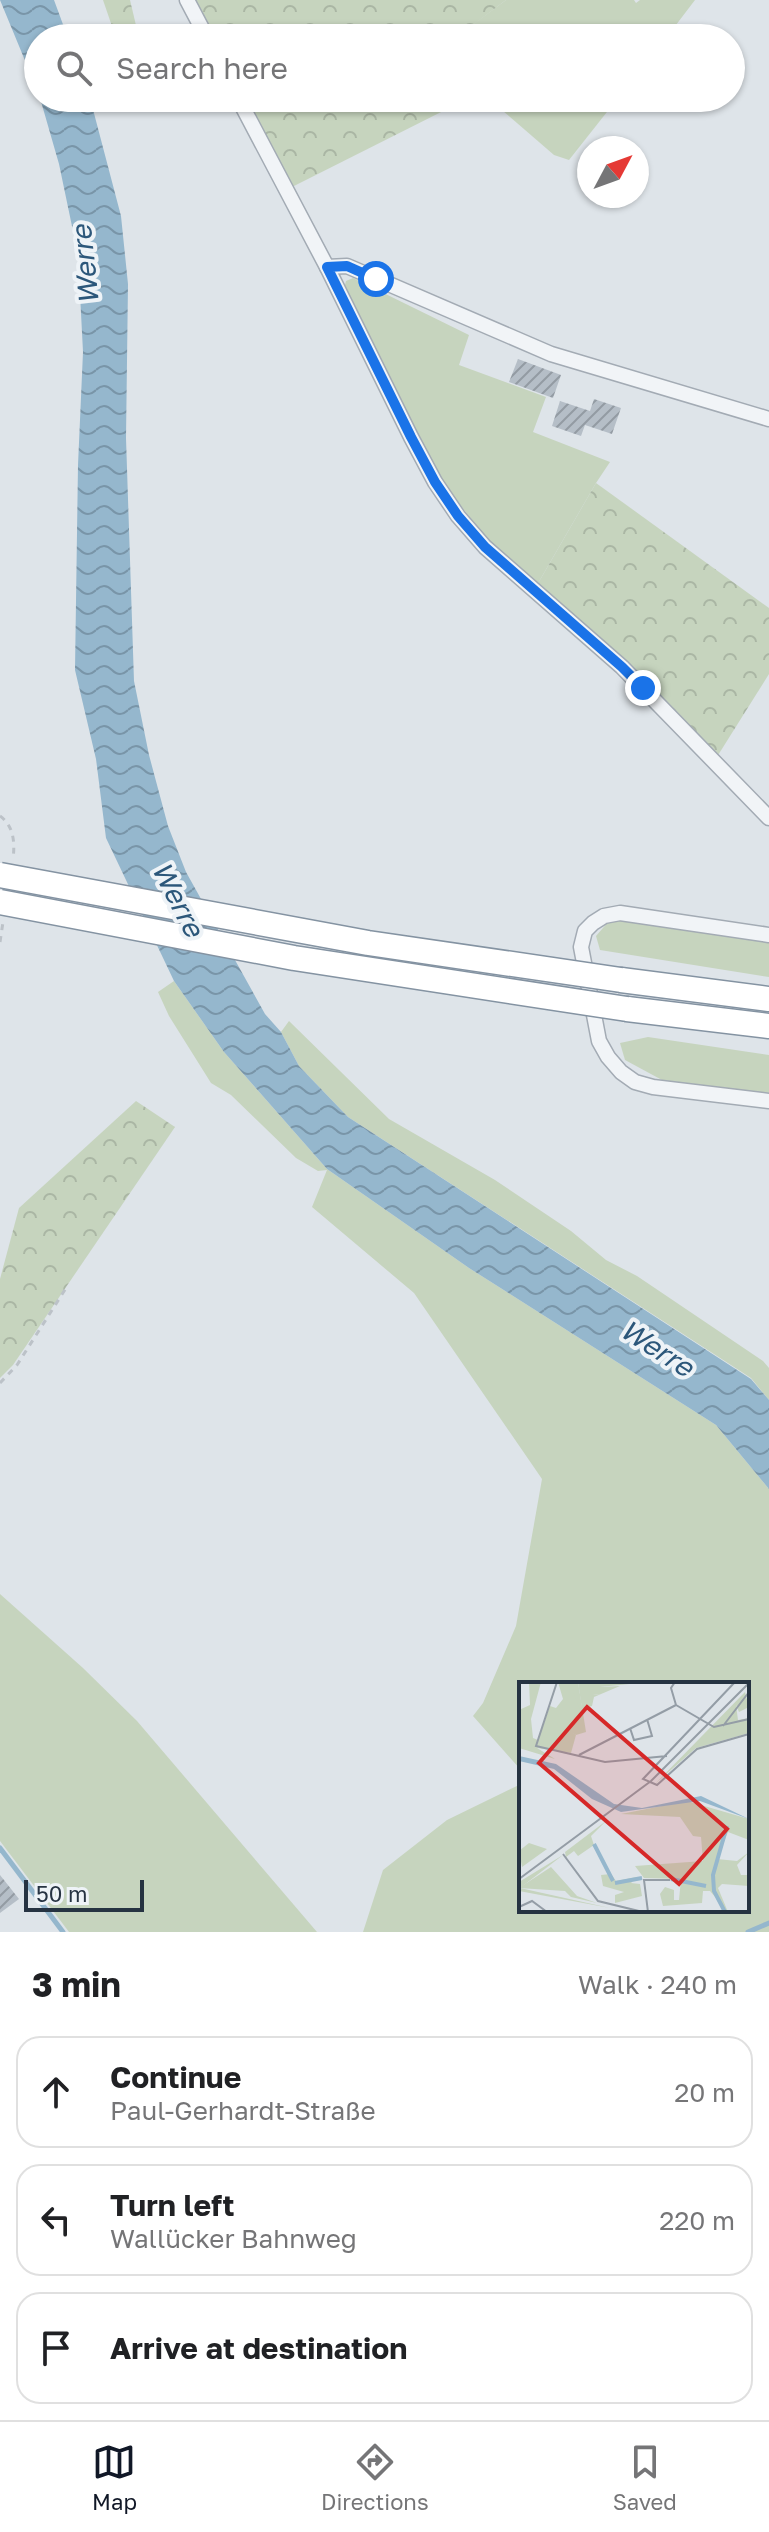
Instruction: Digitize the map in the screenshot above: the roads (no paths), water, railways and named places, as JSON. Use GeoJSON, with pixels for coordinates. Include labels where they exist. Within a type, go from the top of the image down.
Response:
{"type":"FeatureCollection","features":[{"type":"Feature","properties":{"kind":"highway"},"geometry":{"type":"LineString","coordinates":[[0,875],[368,943],[769,999]]}},
{"type":"Feature","properties":{"kind":"highway"},"geometry":{"type":"LineString","coordinates":[[0,902],[294,958],[627,1009],[769,1026]]}},
{"type":"Feature","properties":{"kind":"street"},"geometry":{"type":"LineString","coordinates":[[187,0],[200,24]]}},
{"type":"Feature","properties":{"kind":"street"},"geometry":{"type":"LineString","coordinates":[[245,112],[411,437],[458,516],[485,547],[622,667],[769,818]]}},
{"type":"Feature","properties":{"kind":"street"},"geometry":{"type":"LineString","coordinates":[[327,267],[347,266],[551,354],[769,419]]}},
{"type":"Feature","properties":{"kind":"street"},"geometry":{"type":"LineString","coordinates":[[769,935],[620,913],[604,916],[593,923],[585,931],[581,947],[599,1041],[621,1072],[635,1082],[653,1087],[769,1101]]}},
{"type":"Feature","properties":{"kind":"water"},"geometry":{"type":"Polygon","coordinates":[[[0,0],[54,0],[63,24],[24,24],[24,58],[0,0]]]}},
{"type":"Feature","properties":{"kind":"water","name":"Werre"},"geometry":{"type":"Polygon","coordinates":[[[44,112],[94,112],[121,216],[128,284],[126,438],[134,681],[168,826],[186,872],[265,1014],[281,1032],[299,1066],[348,1117],[751,1379],[769,1400],[769,1489],[716,1425],[469,1268],[327,1169],[224,1052],[174,981],[106,838],[96,759],[75,670],[83,352],[78,255],[59,164],[44,112]]]}},
{"type":"Feature","properties":{"kind":"waterway"},"geometry":{"type":"LineString","coordinates":[[0,1848],[63,1932]]}},
{"type":"Feature","properties":{"kind":"waterway"},"geometry":{"type":"LineString","coordinates":[[748,1932],[769,1923]]}}]}
